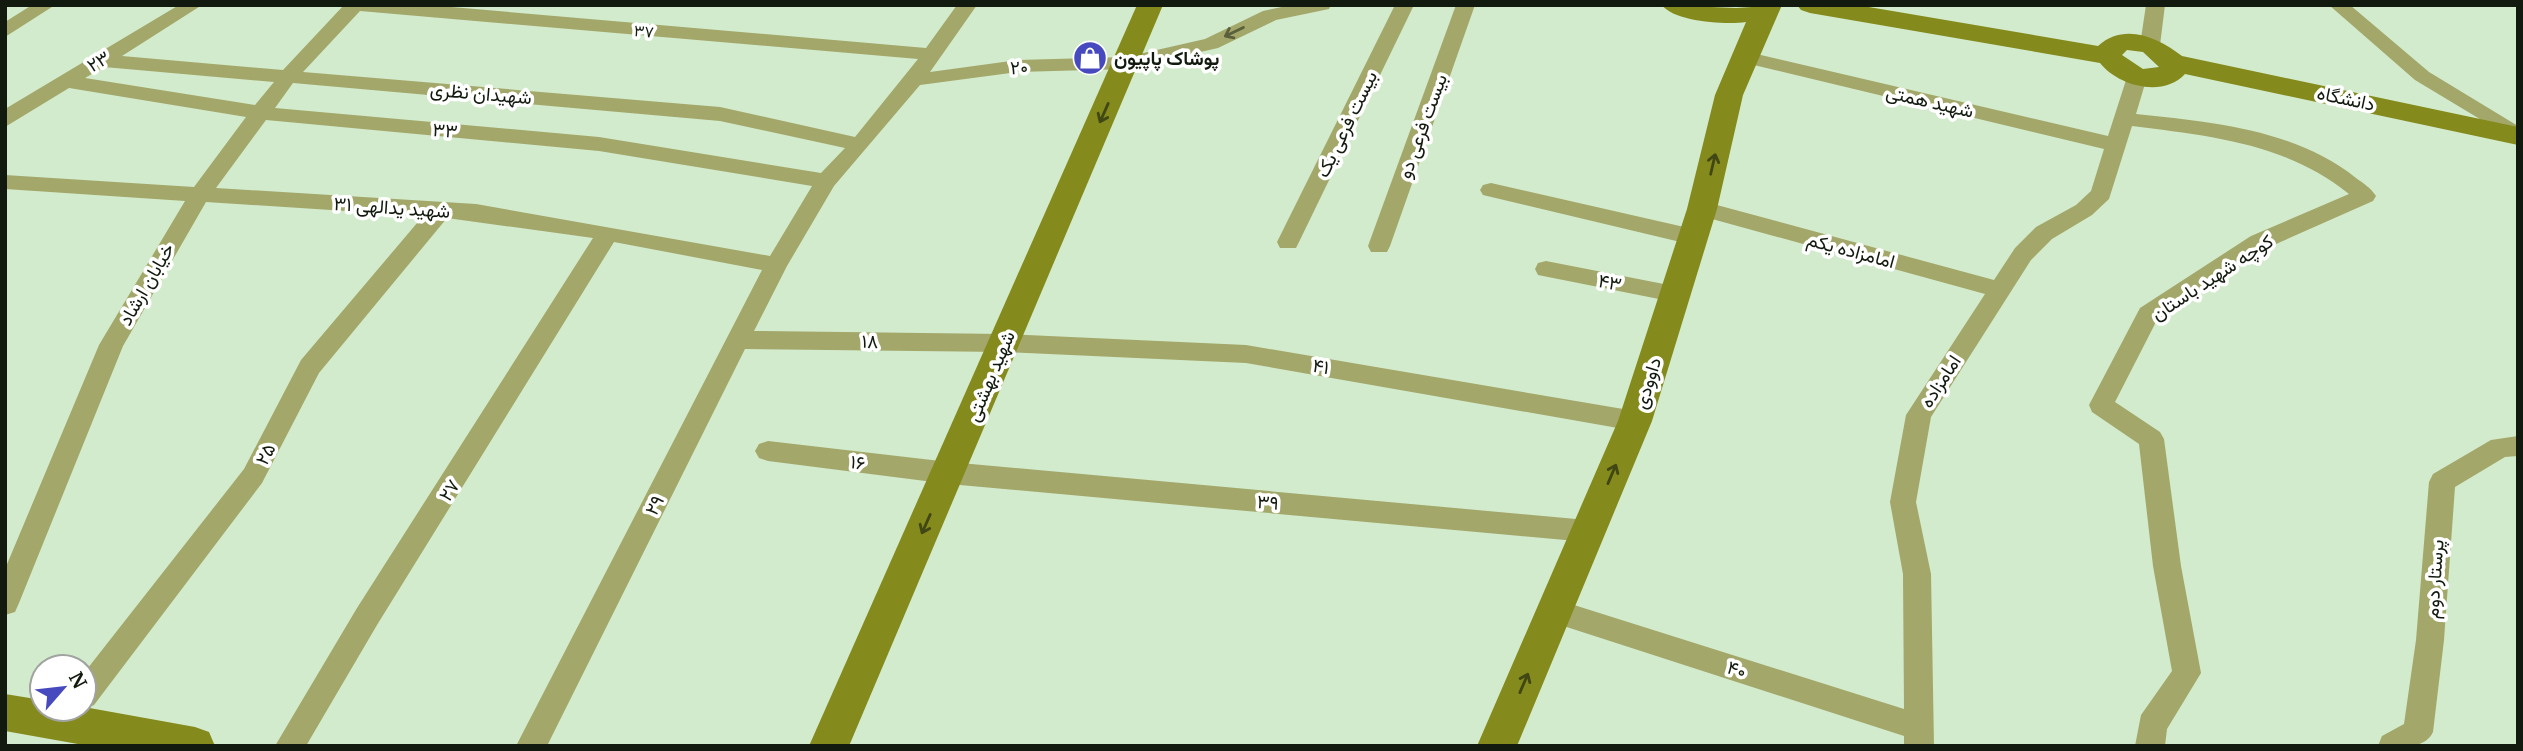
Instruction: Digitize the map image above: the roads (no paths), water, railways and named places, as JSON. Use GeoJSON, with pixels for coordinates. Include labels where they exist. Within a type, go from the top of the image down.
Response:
{"type":"FeatureCollection","features":[{"type":"Feature","properties":{"kind":"main road","name":"شهید بهشتی"},"geometry":{"type":"LineString","coordinates":[[829,746],[1150,5]]}},
{"type":"Feature","properties":{"kind":"main road"},"geometry":{"type":"LineString","coordinates":[[1675,5],[1690,11],[1731,16],[1767,7]]}},
{"type":"Feature","properties":{"kind":"main road"},"geometry":{"type":"LineString","coordinates":[[1810,5],[2109,56]]}},
{"type":"Feature","properties":{"kind":"main road","name":"داوودی"},"geometry":{"type":"LineString","coordinates":[[1497,746],[1635,421],[1697,223],[1729,95],[1767,7]]}},
{"type":"Feature","properties":{"kind":"main road"},"geometry":{"type":"LineString","coordinates":[[2150,46],[2124,42],[2115,44],[2109,49],[2109,56],[2114,64],[2137,77],[2166,77],[2173,71],[2173,63]]}},
{"type":"Feature","properties":{"kind":"main road","name":"دانشگاه"},"geometry":{"type":"LineString","coordinates":[[2150,46],[2173,63],[2518,136]]}},
{"type":"Feature","properties":{"kind":"main road"},"geometry":{"type":"LineString","coordinates":[[5,712],[28,711]]}},
{"type":"Feature","properties":{"kind":"main road"},"geometry":{"type":"LineString","coordinates":[[98,716],[195,746]]}},
{"type":"Feature","properties":{"kind":"street"},"geometry":{"type":"LineString","coordinates":[[5,31],[46,5]]}},
{"type":"Feature","properties":{"kind":"street","name":"۲۳"},"geometry":{"type":"LineString","coordinates":[[5,120],[98,60],[193,5]]}},
{"type":"Feature","properties":{"kind":"street","name":"۳۷"},"geometry":{"type":"LineString","coordinates":[[356,5],[929,54]]}},
{"type":"Feature","properties":{"kind":"street","name":"خیابان ارشاد"},"geometry":{"type":"LineString","coordinates":[[5,603],[111,345],[199,195],[289,75],[356,5]]}},
{"type":"Feature","properties":{"kind":"street","name":"۲۹"},"geometry":{"type":"LineString","coordinates":[[531,746],[776,265],[826,181],[914,80],[929,54],[968,5]]}},
{"type":"Feature","properties":{"kind":"street","name":"۲۰"},"geometry":{"type":"LineString","coordinates":[[914,80],[1018,66],[1126,63],[1211,44],[1270,15],[1322,5]]}},
{"type":"Feature","properties":{"kind":"street","name":"بیست فرعی یک"},"geometry":{"type":"LineString","coordinates":[[1288,242],[1405,5]]}},
{"type":"Feature","properties":{"kind":"street","name":"بیست فرعی دو"},"geometry":{"type":"LineString","coordinates":[[1379,246],[1466,5]]}},
{"type":"Feature","properties":{"kind":"street"},"geometry":{"type":"LineString","coordinates":[[2150,46],[2156,5]]}},
{"type":"Feature","properties":{"kind":"street"},"geometry":{"type":"LineString","coordinates":[[2339,5],[2422,76],[2518,136]]}},
{"type":"Feature","properties":{"kind":"street","name":"شهید همتی"},"geometry":{"type":"LineString","coordinates":[[1744,57],[2117,145]]}},
{"type":"Feature","properties":{"kind":"street","name":"شهیدان نظری"},"geometry":{"type":"LineString","coordinates":[[98,60],[720,114],[860,145]]}},
{"type":"Feature","properties":{"kind":"street","name":"امامزاده"},"geometry":{"type":"LineString","coordinates":[[1918,736],[1917,574],[1903,502],[1919,415],[2023,254],[2044,233],[2084,210],[2101,194],[2137,77]]}},
{"type":"Feature","properties":{"kind":"street","name":"۳۳"},"geometry":{"type":"LineString","coordinates":[[64,81],[261,113],[599,144],[826,181]]}},
{"type":"Feature","properties":{"kind":"street","name":"کوچه شهید باستان"},"geometry":{"type":"LineString","coordinates":[[2126,119],[2254,136],[2339,172],[2365,196],[2259,242],[2148,314],[2101,405],[2151,439],[2167,566],[2187,673],[2152,725],[2150,746]]}},
{"type":"Feature","properties":{"kind":"street","name":"۳۱ شهید یدالهی"},"geometry":{"type":"LineString","coordinates":[[5,182],[476,212],[608,233],[776,265]]}},
{"type":"Feature","properties":{"kind":"street","name":"امامزاده یکم"},"geometry":{"type":"LineString","coordinates":[[1491,190],[1697,223],[1999,290]]}},
{"type":"Feature","properties":{"kind":"street","name":"۲۵"},"geometry":{"type":"LineString","coordinates":[[98,678],[253,477],[310,367],[441,210]]}},
{"type":"Feature","properties":{"kind":"street","name":"۲۷"},"geometry":{"type":"LineString","coordinates":[[290,746],[327,681],[531,362],[608,233]]}},
{"type":"Feature","properties":{"kind":"street","name":"۴۳"},"geometry":{"type":"LineString","coordinates":[[1546,269],[1674,294]]}},
{"type":"Feature","properties":{"kind":"street","name":"۱۸"},"geometry":{"type":"LineString","coordinates":[[738,340],[1003,343]]}},
{"type":"Feature","properties":{"kind":"street","name":"۴۱"},"geometry":{"type":"LineString","coordinates":[[1003,343],[1246,354],[1635,421]]}},
{"type":"Feature","properties":{"kind":"street","name":"پرستار دوم"},"geometry":{"type":"LineString","coordinates":[[2393,746],[2418,732],[2430,640],[2442,482],[2500,447],[2518,446]]}},
{"type":"Feature","properties":{"kind":"street","name":"۱۶"},"geometry":{"type":"LineString","coordinates":[[768,451],[949,473]]}},
{"type":"Feature","properties":{"kind":"street","name":"۳۹"},"geometry":{"type":"LineString","coordinates":[[949,473],[1587,531]]}},
{"type":"Feature","properties":{"kind":"street","name":"۴۰"},"geometry":{"type":"LineString","coordinates":[[1555,611],[1918,736]]}},
{"type":"Feature","properties":{"kind":"place","name":"پوشاک پاپیون"},"geometry":{"type":"Point","coordinates":[1090,58]}}]}
